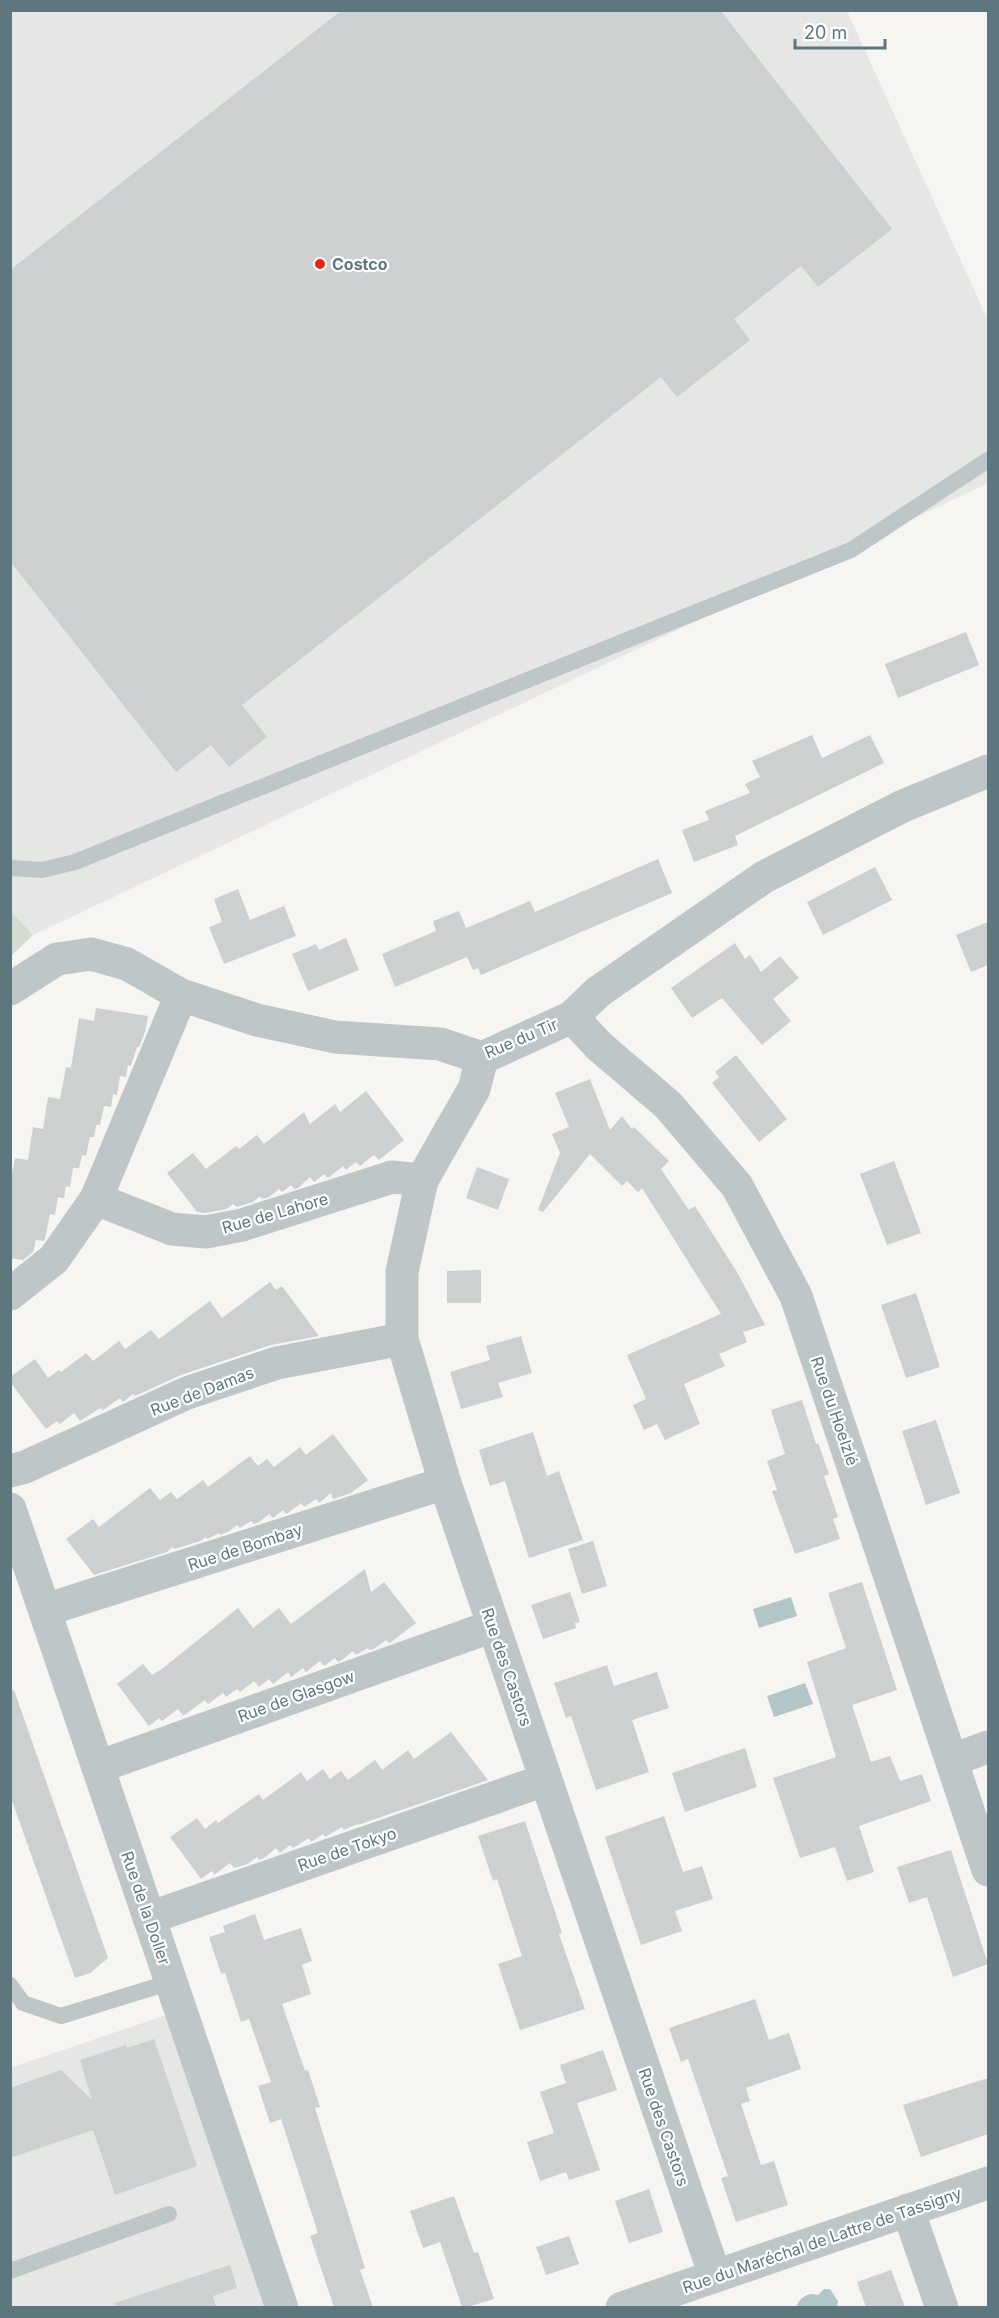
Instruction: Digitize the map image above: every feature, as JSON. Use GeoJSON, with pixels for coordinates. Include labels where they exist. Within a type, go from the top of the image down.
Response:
{"type":"FeatureCollection","features":[{"type":"Feature","properties":{"kind":"street","name":"Rue du Tir"},"geometry":{"type":"LineString","coordinates":[[10,989],[57,960],[91,954],[127,964],[182,995],[257,1020],[335,1037],[440,1044],[482,1058],[572,1017],[598,992],[764,877],[903,806],[988,771]]}},
{"type":"Feature","properties":{"kind":"street"},"geometry":{"type":"LineString","coordinates":[[10,1294],[54,1259],[96,1199],[182,995]]}},
{"type":"Feature","properties":{"kind":"street","name":"Rue du Hoelzlé"},"geometry":{"type":"LineString","coordinates":[[572,1017],[599,1046],[668,1105],[737,1186],[796,1296],[988,1870]]}},
{"type":"Feature","properties":{"kind":"street","name":"Rue des Castors"},"geometry":{"type":"LineString","coordinates":[[482,1058],[474,1089],[422,1180],[402,1272],[402,1339],[445,1483],[715,2276]]}},
{"type":"Feature","properties":{"kind":"street","name":"Rue de Lahore"},"geometry":{"type":"LineString","coordinates":[[96,1199],[172,1229],[206,1232],[242,1225],[392,1177],[422,1180]]}},
{"type":"Feature","properties":{"kind":"street","name":"Rue de Damas"},"geometry":{"type":"LineString","coordinates":[[10,1471],[25,1467],[188,1393],[277,1363],[402,1339]]}},
{"type":"Feature","properties":{"kind":"street","name":"Rue de Bombay"},"geometry":{"type":"LineString","coordinates":[[45,1611],[445,1483]]}},
{"type":"Feature","properties":{"kind":"street","name":"Rue de la Doller"},"geometry":{"type":"LineString","coordinates":[[10,1509],[282,2307]]}},
{"type":"Feature","properties":{"kind":"street","name":"Rue de Glasgow"},"geometry":{"type":"LineString","coordinates":[[98,1767],[493,1626]]}},
{"type":"Feature","properties":{"kind":"street"},"geometry":{"type":"LineString","coordinates":[[951,1760],[988,1747]]}},
{"type":"Feature","properties":{"kind":"street","name":"Rue de Tokyo"},"geometry":{"type":"LineString","coordinates":[[149,1918],[545,1780]]}},
{"type":"Feature","properties":{"kind":"street","name":"Rue du Maréchal de Lattre de Tassigny"},"geometry":{"type":"LineString","coordinates":[[622,2307],[988,2183]]}},
{"type":"Feature","properties":{"kind":"street"},"geometry":{"type":"LineString","coordinates":[[908,2210],[942,2307]]}},
{"type":"Feature","properties":{"kind":"lane"},"geometry":{"type":"LineString","coordinates":[[10,868],[42,870],[75,862],[851,550],[988,460]]}},
{"type":"Feature","properties":{"kind":"lane"},"geometry":{"type":"LineString","coordinates":[[10,1985],[23,2003],[61,2016],[171,1982]]}},
{"type":"Feature","properties":{"kind":"lane"},"geometry":{"type":"LineString","coordinates":[[10,2271],[169,2214]]}},
{"type":"Feature","properties":{"kind":"shaded area"},"geometry":{"type":"Polygon","coordinates":[[[11,11],[847,11],[988,320],[988,483],[33,935],[11,911],[11,11]]]}},
{"type":"Feature","properties":{"kind":"shaded area"},"geometry":{"type":"Polygon","coordinates":[[[11,911],[33,935],[11,956],[11,911]]]}},
{"type":"Feature","properties":{"kind":"shaded area"},"geometry":{"type":"Polygon","coordinates":[[[791,1597],[797,1616],[759,1628],[753,1609],[791,1597]]]}},
{"type":"Feature","properties":{"kind":"shaded area"},"geometry":{"type":"Polygon","coordinates":[[[805,1683],[813,1704],[774,1717],[767,1696],[805,1683]]]}},
{"type":"Feature","properties":{"kind":"shaded area"},"geometry":{"type":"Polygon","coordinates":[[[175,2012],[276,2307],[11,2307],[10,2068],[175,2012]]]}},
{"type":"Feature","properties":{"kind":"shaded area"},"geometry":{"type":"Polygon","coordinates":[[[824,2289],[830,2289],[838,2301],[837,2307],[796,2307],[804,2296],[818,2295],[824,2289]]]}},
{"type":"Feature","properties":{"kind":"building"},"geometry":{"type":"Polygon","coordinates":[[[342,10],[720,10],[892,229],[818,287],[801,266],[734,319],[750,340],[677,397],[661,377],[242,705],[267,737],[229,767],[211,745],[176,772],[10,561],[10,270],[342,10]]]}},
{"type":"Feature","properties":{"kind":"building"},"geometry":{"type":"Polygon","coordinates":[[[966,632],[979,665],[898,698],[885,664],[966,632]]]}},
{"type":"Feature","properties":{"kind":"building"},"geometry":{"type":"Polygon","coordinates":[[[812,735],[822,758],[870,735],[884,763],[735,836],[738,845],[694,862],[682,830],[709,820],[705,811],[750,793],[745,784],[760,777],[752,761],[812,735]]]}},
{"type":"Feature","properties":{"kind":"building"},"geometry":{"type":"Polygon","coordinates":[[[658,859],[672,893],[481,975],[478,968],[473,970],[467,957],[395,987],[382,954],[436,931],[433,921],[459,911],[466,928],[530,901],[535,912],[658,859]]]}},
{"type":"Feature","properties":{"kind":"building"},"geometry":{"type":"Polygon","coordinates":[[[875,867],[892,900],[823,935],[807,902],[875,867]]]}},
{"type":"Feature","properties":{"kind":"building"},"geometry":{"type":"Polygon","coordinates":[[[238,889],[250,920],[284,906],[296,936],[224,964],[209,927],[222,922],[214,899],[238,889]]]}},
{"type":"Feature","properties":{"kind":"building"},"geometry":{"type":"Polygon","coordinates":[[[988,922],[988,965],[971,972],[956,935],[988,922]]]}},
{"type":"Feature","properties":{"kind":"building"},"geometry":{"type":"Polygon","coordinates":[[[346,938],[359,970],[308,991],[292,954],[316,944],[319,950],[346,938]]]}},
{"type":"Feature","properties":{"kind":"building"},"geometry":{"type":"Polygon","coordinates":[[[735,943],[745,959],[750,955],[761,972],[780,956],[799,978],[773,999],[791,1021],[762,1045],[722,998],[692,1018],[671,988],[735,943]]]}},
{"type":"Feature","properties":{"kind":"building"},"geometry":{"type":"Polygon","coordinates":[[[96,1008],[148,1016],[145,1032],[131,1066],[128,1065],[126,1077],[120,1076],[117,1095],[113,1094],[111,1107],[104,1106],[100,1125],[96,1125],[94,1137],[90,1137],[86,1156],[82,1155],[79,1168],[73,1168],[70,1187],[66,1186],[64,1198],[58,1197],[55,1215],[50,1214],[44,1241],[36,1240],[33,1252],[23,1260],[10,1258],[10,1186],[15,1158],[28,1160],[33,1127],[43,1129],[48,1097],[60,1099],[66,1067],[71,1068],[79,1018],[94,1021],[96,1008]]]}},
{"type":"Feature","properties":{"kind":"building"},"geometry":{"type":"Polygon","coordinates":[[[736,1055],[787,1119],[759,1142],[712,1083],[719,1077],[715,1072],[736,1055]]]}},
{"type":"Feature","properties":{"kind":"building"},"geometry":{"type":"Polygon","coordinates":[[[590,1079],[610,1130],[622,1116],[632,1129],[634,1127],[669,1161],[661,1169],[689,1210],[695,1206],[737,1272],[765,1325],[743,1332],[747,1342],[719,1354],[725,1366],[684,1384],[700,1424],[665,1440],[657,1424],[644,1430],[633,1405],[646,1399],[627,1355],[721,1314],[642,1188],[638,1192],[627,1181],[622,1186],[590,1154],[543,1212],[538,1210],[560,1153],[552,1134],[569,1127],[555,1093],[590,1079]]]}},
{"type":"Feature","properties":{"kind":"building"},"geometry":{"type":"Polygon","coordinates":[[[366,1091],[404,1140],[379,1160],[374,1155],[360,1166],[356,1162],[346,1170],[343,1166],[328,1178],[324,1174],[314,1182],[310,1177],[298,1188],[294,1189],[291,1185],[282,1192],[279,1189],[269,1197],[262,1199],[260,1196],[253,1202],[237,1207],[233,1204],[227,1209],[205,1213],[197,1212],[167,1173],[193,1153],[206,1169],[236,1146],[239,1149],[257,1135],[264,1144],[304,1112],[310,1124],[335,1104],[340,1112],[366,1091]]]}},
{"type":"Feature","properties":{"kind":"building"},"geometry":{"type":"Polygon","coordinates":[[[894,1161],[921,1233],[887,1245],[860,1174],[894,1161]]]}},
{"type":"Feature","properties":{"kind":"building"},"geometry":{"type":"Polygon","coordinates":[[[477,1167],[509,1179],[498,1210],[466,1198],[477,1167]]]}},
{"type":"Feature","properties":{"kind":"building"},"geometry":{"type":"Polygon","coordinates":[[[481,1270],[481,1303],[447,1303],[447,1271],[481,1270]]]}},
{"type":"Feature","properties":{"kind":"building"},"geometry":{"type":"Polygon","coordinates":[[[270,1282],[276,1290],[282,1286],[319,1336],[271,1345],[181,1375],[135,1396],[133,1394],[123,1402],[120,1398],[103,1410],[100,1408],[80,1421],[74,1413],[60,1424],[57,1421],[46,1429],[10,1382],[10,1377],[35,1359],[48,1378],[59,1370],[61,1372],[86,1353],[93,1361],[119,1341],[125,1349],[151,1330],[159,1339],[210,1301],[222,1318],[270,1282]]]}},
{"type":"Feature","properties":{"kind":"building"},"geometry":{"type":"Polygon","coordinates":[[[916,1293],[940,1367],[906,1378],[881,1305],[916,1293]]]}},
{"type":"Feature","properties":{"kind":"building"},"geometry":{"type":"Polygon","coordinates":[[[521,1336],[532,1373],[498,1383],[503,1397],[461,1409],[450,1372],[490,1360],[486,1346],[521,1336]]]}},
{"type":"Feature","properties":{"kind":"building"},"geometry":{"type":"Polygon","coordinates":[[[802,1400],[816,1444],[818,1443],[829,1474],[824,1476],[838,1517],[833,1519],[840,1539],[795,1554],[772,1491],[777,1490],[767,1461],[785,1454],[771,1410],[802,1400]]]}},
{"type":"Feature","properties":{"kind":"building"},"geometry":{"type":"Polygon","coordinates":[[[936,1420],[960,1493],[926,1505],[902,1431],[936,1420]]]}},
{"type":"Feature","properties":{"kind":"building"},"geometry":{"type":"Polygon","coordinates":[[[533,1432],[547,1476],[559,1471],[583,1540],[529,1558],[505,1481],[490,1486],[479,1450],[533,1432]]]}},
{"type":"Feature","properties":{"kind":"building"},"geometry":{"type":"Polygon","coordinates":[[[333,1434],[368,1480],[351,1493],[333,1499],[331,1493],[319,1503],[316,1499],[304,1507],[301,1503],[286,1514],[283,1510],[273,1518],[269,1514],[254,1524],[251,1521],[240,1528],[237,1525],[220,1535],[219,1533],[174,1549],[172,1547],[167,1552],[94,1575],[66,1539],[93,1519],[99,1527],[150,1488],[160,1500],[171,1492],[177,1499],[203,1480],[208,1487],[250,1456],[258,1466],[267,1459],[274,1467],[300,1447],[306,1455],[333,1434]]]}},
{"type":"Feature","properties":{"kind":"building"},"geometry":{"type":"Polygon","coordinates":[[[593,1541],[607,1586],[582,1594],[568,1549],[593,1541]]]}},
{"type":"Feature","properties":{"kind":"building"},"geometry":{"type":"Polygon","coordinates":[[[365,1569],[371,1592],[384,1582],[416,1623],[389,1643],[386,1640],[374,1649],[369,1650],[368,1648],[356,1655],[353,1651],[342,1660],[338,1662],[335,1658],[324,1666],[320,1661],[306,1672],[303,1668],[291,1677],[288,1672],[273,1684],[269,1679],[259,1687],[254,1681],[240,1692],[237,1689],[226,1697],[223,1693],[208,1704],[205,1700],[183,1716],[178,1709],[162,1721],[159,1718],[149,1726],[117,1684],[143,1664],[152,1675],[238,1608],[253,1628],[279,1608],[291,1624],[365,1569]]]}},
{"type":"Feature","properties":{"kind":"building"},"geometry":{"type":"Polygon","coordinates":[[[862,1582],[897,1690],[852,1705],[871,1762],[890,1756],[900,1781],[922,1774],[931,1801],[859,1826],[874,1872],[847,1881],[835,1847],[800,1858],[773,1778],[836,1757],[807,1662],[846,1648],[828,1593],[862,1582]]]}},
{"type":"Feature","properties":{"kind":"building"},"geometry":{"type":"Polygon","coordinates":[[[570,1592],[580,1622],[575,1623],[576,1628],[543,1639],[531,1605],[570,1592]]]}},
{"type":"Feature","properties":{"kind":"building"},"geometry":{"type":"Polygon","coordinates":[[[607,1665],[614,1686],[657,1672],[669,1708],[632,1720],[649,1772],[596,1790],[571,1716],[566,1718],[554,1683],[607,1665]]]}},
{"type":"Feature","properties":{"kind":"building"},"geometry":{"type":"Polygon","coordinates":[[[14,1690],[108,1958],[90,1973],[75,1978],[10,1795],[10,1691],[14,1690]]]}},
{"type":"Feature","properties":{"kind":"building"},"geometry":{"type":"Polygon","coordinates":[[[451,1732],[488,1780],[344,1830],[342,1827],[325,1837],[323,1834],[311,1842],[309,1838],[293,1848],[290,1845],[280,1853],[276,1848],[264,1858],[259,1860],[257,1857],[248,1864],[234,1868],[230,1863],[214,1875],[212,1871],[201,1879],[170,1837],[197,1818],[205,1829],[216,1820],[218,1823],[259,1794],[263,1800],[301,1772],[307,1781],[323,1769],[330,1779],[341,1771],[348,1780],[375,1760],[382,1770],[408,1750],[414,1759],[451,1732]]]}},
{"type":"Feature","properties":{"kind":"building"},"geometry":{"type":"Polygon","coordinates":[[[745,1748],[757,1787],[685,1812],[672,1773],[745,1748]]]}},
{"type":"Feature","properties":{"kind":"building"},"geometry":{"type":"Polygon","coordinates":[[[664,1816],[683,1872],[702,1866],[713,1899],[675,1911],[682,1931],[641,1945],[605,1837],[664,1816]]]}},
{"type":"Feature","properties":{"kind":"building"},"geometry":{"type":"Polygon","coordinates":[[[525,1821],[562,1933],[559,1934],[585,2009],[520,2030],[498,1964],[522,1956],[497,1879],[493,1881],[478,1836],[525,1821]]]}},
{"type":"Feature","properties":{"kind":"building"},"geometry":{"type":"Polygon","coordinates":[[[951,1850],[988,1964],[953,1977],[927,1897],[909,1903],[897,1867],[951,1850]]]}},
{"type":"Feature","properties":{"kind":"building"},"geometry":{"type":"Polygon","coordinates":[[[255,1914],[264,1940],[301,1928],[312,1961],[302,1965],[311,1994],[282,2004],[320,2107],[315,2108],[365,2268],[360,2270],[373,2307],[334,2307],[310,2236],[318,2233],[281,2119],[270,2123],[258,2086],[271,2082],[249,2019],[241,2022],[225,1973],[221,1974],[209,1937],[225,1932],[223,1926],[255,1914]]]}},
{"type":"Feature","properties":{"kind":"building"},"geometry":{"type":"Polygon","coordinates":[[[755,1999],[769,2040],[789,2033],[801,2069],[746,2088],[750,2101],[741,2104],[761,2165],[774,2161],[788,2205],[736,2222],[721,2178],[728,2176],[688,2059],[681,2062],[669,2028],[755,1999]]]}},
{"type":"Feature","properties":{"kind":"building"},"geometry":{"type":"Polygon","coordinates":[[[154,2039],[197,2166],[115,2195],[93,2130],[10,2158],[10,2088],[61,2070],[92,2100],[80,2060],[126,2045],[127,2048],[154,2039]]]}},
{"type":"Feature","properties":{"kind":"building"},"geometry":{"type":"Polygon","coordinates":[[[603,2050],[617,2090],[577,2103],[600,2170],[569,2180],[566,2172],[540,2181],[527,2142],[554,2133],[540,2092],[566,2083],[560,2065],[603,2050]]]}},
{"type":"Feature","properties":{"kind":"building"},"geometry":{"type":"Polygon","coordinates":[[[988,2078],[988,2134],[921,2157],[903,2105],[988,2078]]]}},
{"type":"Feature","properties":{"kind":"building"},"geometry":{"type":"Polygon","coordinates":[[[649,2189],[663,2232],[629,2243],[615,2201],[649,2189]]]}},
{"type":"Feature","properties":{"kind":"building"},"geometry":{"type":"Polygon","coordinates":[[[454,2196],[474,2253],[478,2252],[494,2299],[467,2307],[462,2307],[440,2242],[423,2248],[410,2211],[454,2196]]]}},
{"type":"Feature","properties":{"kind":"building"},"geometry":{"type":"Polygon","coordinates":[[[569,2236],[579,2264],[546,2275],[536,2247],[569,2236]]]}},
{"type":"Feature","properties":{"kind":"building"},"geometry":{"type":"Polygon","coordinates":[[[230,2265],[237,2288],[213,2296],[216,2307],[116,2307],[115,2303],[230,2265]]]}},
{"type":"Feature","properties":{"kind":"building"},"geometry":{"type":"Polygon","coordinates":[[[891,2270],[905,2307],[866,2307],[857,2282],[891,2270]]]}},
{"type":"Feature","properties":{"kind":"place","name":"Costco"},"geometry":{"type":"Point","coordinates":[320,264]}}]}
